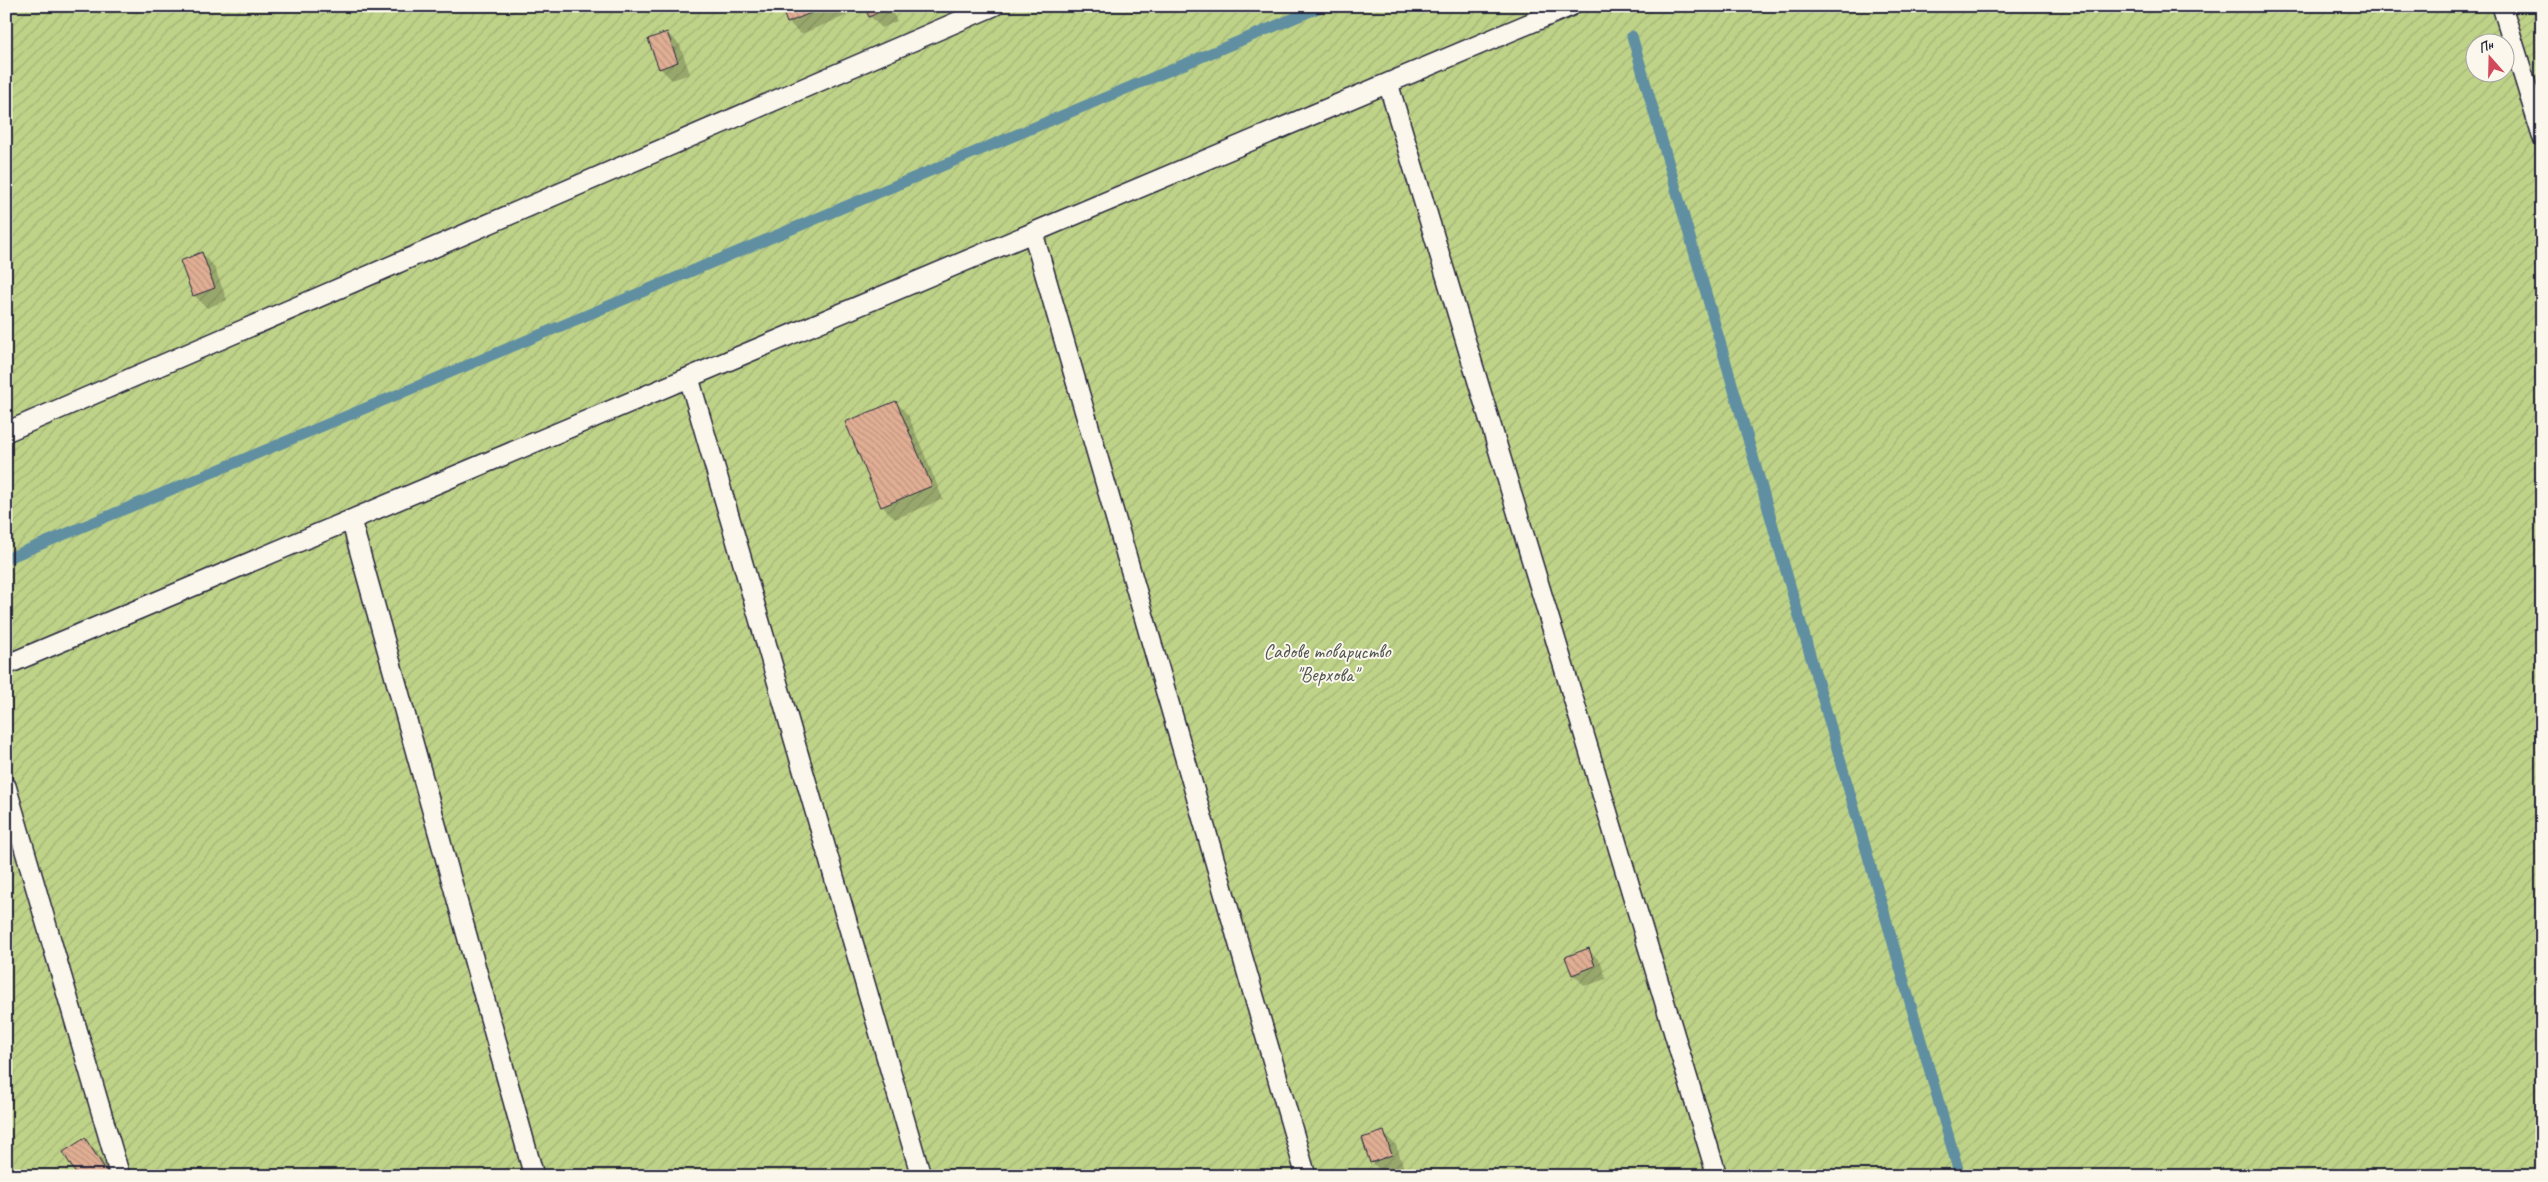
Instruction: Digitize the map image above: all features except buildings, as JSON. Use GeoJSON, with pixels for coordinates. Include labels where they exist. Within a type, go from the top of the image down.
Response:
{"type":"FeatureCollection","features":[{"type":"Feature","properties":{"kind":"lane"},"geometry":{"type":"LineString","coordinates":[[6,432],[994,6]]}},
{"type":"Feature","properties":{"kind":"lane"},"geometry":{"type":"LineString","coordinates":[[6,665],[1571,6]]}},
{"type":"Feature","properties":{"kind":"lane"},"geometry":{"type":"LineString","coordinates":[[2502,6],[2542,136]]}},
{"type":"Feature","properties":{"kind":"lane"},"geometry":{"type":"LineString","coordinates":[[1388,83],[1717,1176]]}},
{"type":"Feature","properties":{"kind":"lane"},"geometry":{"type":"LineString","coordinates":[[1033,233],[1306,1176]]}},
{"type":"Feature","properties":{"kind":"lane"},"geometry":{"type":"LineString","coordinates":[[689,378],[921,1176]]}},
{"type":"Feature","properties":{"kind":"lane"},"geometry":{"type":"LineString","coordinates":[[351,520],[534,1176]]}},
{"type":"Feature","properties":{"kind":"lane"},"geometry":{"type":"LineString","coordinates":[[6,786],[120,1176]]}},
{"type":"Feature","properties":{"kind":"green space","name":"Садове товариство \"Верхова\""},"geometry":{"type":"Polygon","coordinates":[[[6,6],[2542,6],[2542,1176],[6,1176],[6,6]]]}},
{"type":"Feature","properties":{"kind":"waterway"},"geometry":{"type":"LineString","coordinates":[[6,559],[1323,6]]}},
{"type":"Feature","properties":{"kind":"waterway"},"geometry":{"type":"LineString","coordinates":[[1632,36],[1960,1176]]}}]}
